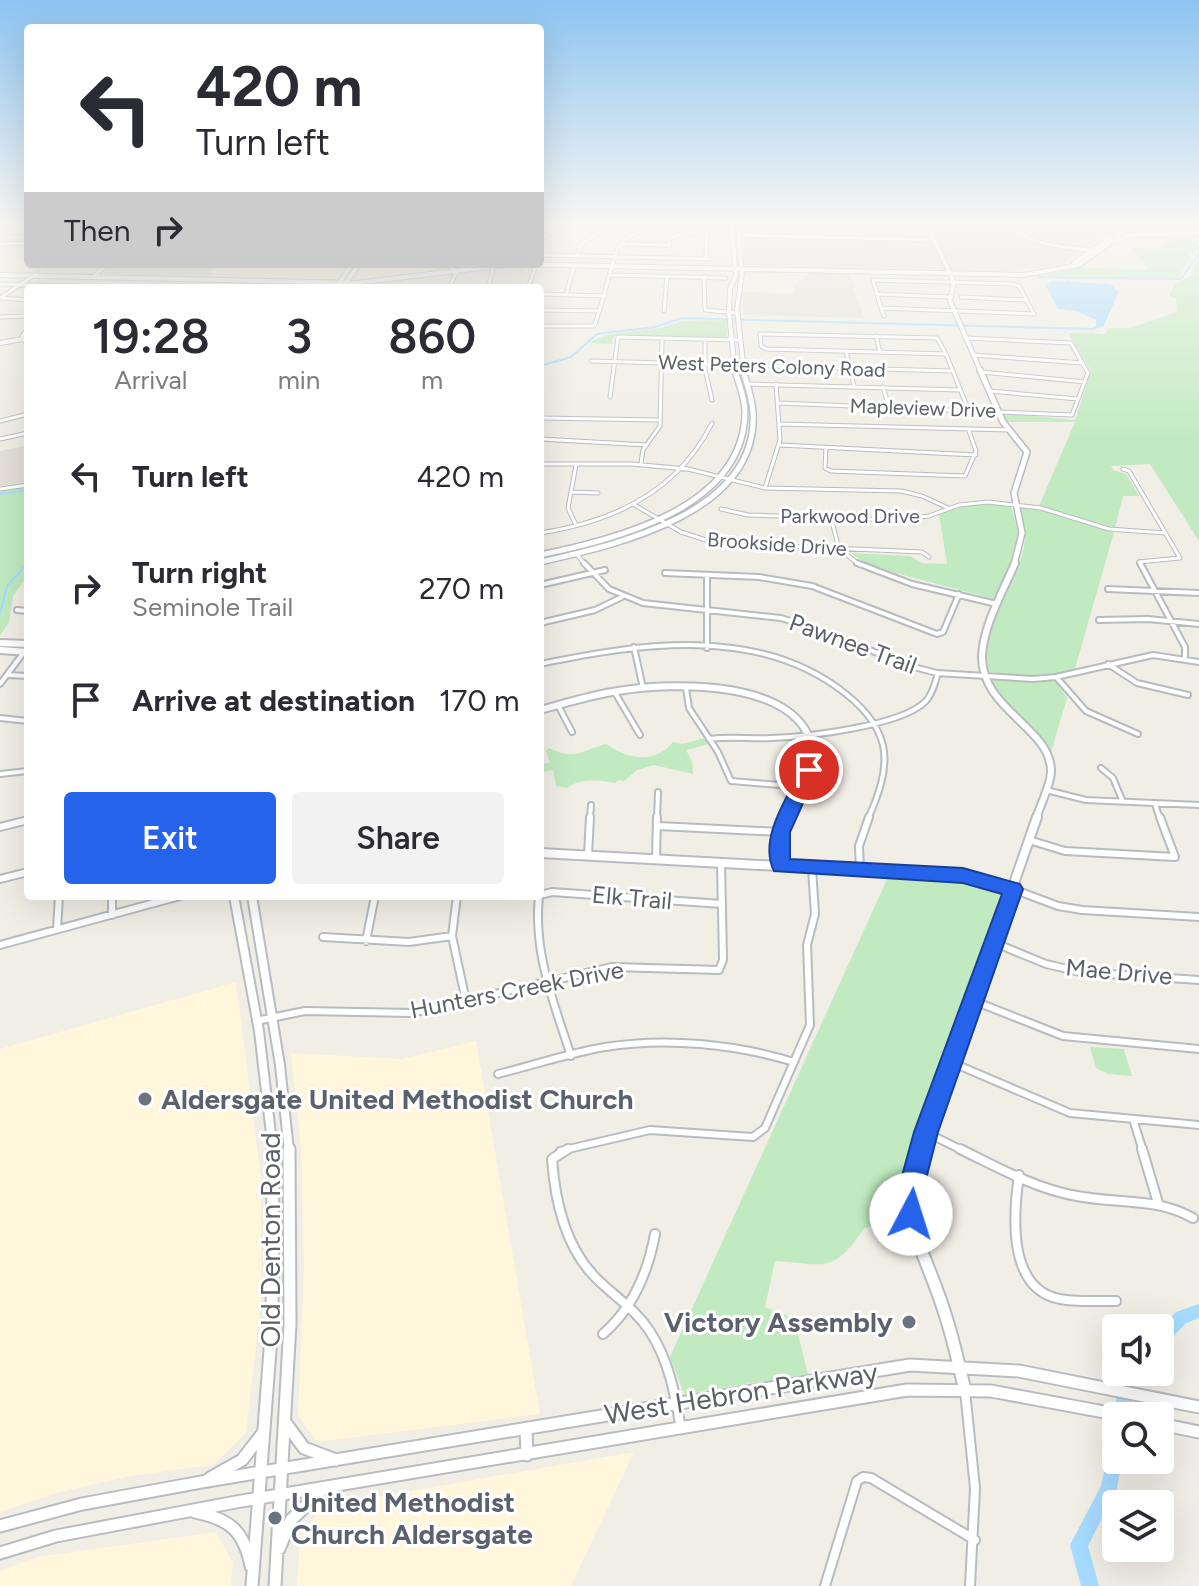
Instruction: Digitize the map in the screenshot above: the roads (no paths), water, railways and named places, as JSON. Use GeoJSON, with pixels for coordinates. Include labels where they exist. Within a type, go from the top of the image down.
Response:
{"type":"FeatureCollection","features":[{"type":"Feature","properties":{"kind":"main road"},"geometry":{"type":"LineString","coordinates":[[544,561],[659,520],[691,502],[720,477],[738,448],[744,422],[743,394],[733,365],[730,298]]}},
{"type":"Feature","properties":{"kind":"main road"},"geometry":{"type":"LineString","coordinates":[[544,555],[618,543],[667,524],[697,506],[729,479],[744,458],[753,426],[752,397],[741,365],[737,298]]}},
{"type":"Feature","properties":{"kind":"main road"},"geometry":{"type":"LineString","coordinates":[[950,298],[954,313],[998,410],[1009,430],[1025,445],[1028,455],[1015,488],[1015,505],[1022,533],[1019,548],[983,645],[986,676],[1000,707],[1034,735],[1047,754],[1051,772],[995,943],[926,1132],[912,1187],[911,1214],[916,1242],[940,1298],[964,1386]]}},
{"type":"Feature","properties":{"kind":"main road"},"geometry":{"type":"LineString","coordinates":[[0,343],[24,339]]}},
{"type":"Feature","properties":{"kind":"main road"},"geometry":{"type":"LineString","coordinates":[[0,643],[24,648]]}},
{"type":"Feature","properties":{"kind":"main road"},"geometry":{"type":"LineString","coordinates":[[0,650],[24,649]]}},
{"type":"Feature","properties":{"kind":"main road"},"geometry":{"type":"LineString","coordinates":[[544,709],[614,691],[686,688],[736,691],[766,699],[793,716],[807,734],[813,756],[780,832],[780,866]]}},
{"type":"Feature","properties":{"kind":"main road"},"geometry":{"type":"LineString","coordinates":[[544,853],[963,876],[1013,889]]}},
{"type":"Feature","properties":{"kind":"main road","name":"Old Denton Road"},"geometry":{"type":"LineString","coordinates":[[235,900],[256,1021],[274,1164],[271,1363],[253,1581]]}},
{"type":"Feature","properties":{"kind":"main road","name":"Old Denton Road"},"geometry":{"type":"LineString","coordinates":[[253,900],[290,1161],[291,1286],[275,1586]]}},
{"type":"Feature","properties":{"kind":"main road"},"geometry":{"type":"LineString","coordinates":[[274,1164],[290,1161]]}},
{"type":"Feature","properties":{"kind":"main road","name":"West Hebron Parkway"},"geometry":{"type":"LineString","coordinates":[[0,1527],[82,1504],[201,1482],[910,1365],[959,1363],[1036,1371],[1199,1407]]}},
{"type":"Feature","properties":{"kind":"main road","name":"West Hebron Parkway"},"geometry":{"type":"LineString","coordinates":[[0,1553],[56,1536],[260,1498],[907,1390],[964,1386],[1040,1396],[1102,1411]]}},
{"type":"Feature","properties":{"kind":"main road"},"geometry":{"type":"LineString","coordinates":[[285,1420],[296,1443],[304,1449],[338,1460]]}},
{"type":"Feature","properties":{"kind":"main road"},"geometry":{"type":"LineString","coordinates":[[1174,1427],[1199,1432]]}},
{"type":"Feature","properties":{"kind":"main road"},"geometry":{"type":"LineString","coordinates":[[526,1429],[527,1455]]}},
{"type":"Feature","properties":{"kind":"main road"},"geometry":{"type":"LineString","coordinates":[[201,1482],[242,1460],[264,1431]]}},
{"type":"Feature","properties":{"kind":"main road"},"geometry":{"type":"LineString","coordinates":[[277,1554],[291,1520],[326,1487]]}},
{"type":"Feature","properties":{"kind":"main road"},"geometry":{"type":"LineString","coordinates":[[189,1511],[215,1516],[236,1526],[247,1545],[253,1581]]}},
{"type":"Feature","properties":{"kind":"street"},"geometry":{"type":"LineString","coordinates":[[1,298],[24,300]]}},
{"type":"Feature","properties":{"kind":"street"},"geometry":{"type":"LineString","coordinates":[[544,326],[594,326],[604,298]]}},
{"type":"Feature","properties":{"kind":"street"},"geometry":{"type":"LineString","coordinates":[[664,311],[665,298]]}},
{"type":"Feature","properties":{"kind":"street"},"geometry":{"type":"LineString","coordinates":[[705,298],[705,310],[738,314]]}},
{"type":"Feature","properties":{"kind":"street"},"geometry":{"type":"LineString","coordinates":[[877,298],[884,316]]}},
{"type":"Feature","properties":{"kind":"street"},"geometry":{"type":"LineString","coordinates":[[881,308],[1033,315],[1026,300],[983,298]]}},
{"type":"Feature","properties":{"kind":"street"},"geometry":{"type":"LineString","coordinates":[[544,310],[599,311]]}},
{"type":"Feature","properties":{"kind":"street"},"geometry":{"type":"LineString","coordinates":[[0,317],[24,316]]}},
{"type":"Feature","properties":{"kind":"street"},"geometry":{"type":"LineString","coordinates":[[946,354],[766,349],[761,346],[760,334],[937,338],[946,354],[968,409]]}},
{"type":"Feature","properties":{"kind":"street"},"geometry":{"type":"LineString","coordinates":[[876,336],[880,352]]}},
{"type":"Feature","properties":{"kind":"street"},"geometry":{"type":"LineString","coordinates":[[610,397],[618,337],[739,340]]}},
{"type":"Feature","properties":{"kind":"street"},"geometry":{"type":"LineString","coordinates":[[641,463],[647,445],[659,429],[662,338]]}},
{"type":"Feature","properties":{"kind":"street"},"geometry":{"type":"LineString","coordinates":[[965,338],[1063,342],[1073,345],[1088,373],[1078,399],[989,391]]}},
{"type":"Feature","properties":{"kind":"street"},"geometry":{"type":"LineString","coordinates":[[705,339],[705,364],[712,400]]}},
{"type":"Feature","properties":{"kind":"street"},"geometry":{"type":"LineString","coordinates":[[846,351],[854,386]]}},
{"type":"Feature","properties":{"kind":"street"},"geometry":{"type":"LineString","coordinates":[[973,355],[1083,363]]}},
{"type":"Feature","properties":{"kind":"street","name":"West Peters Colony Road"},"geometry":{"type":"LineString","coordinates":[[591,361],[953,371]]}},
{"type":"Feature","properties":{"kind":"street"},"geometry":{"type":"LineString","coordinates":[[981,372],[1085,382]]}},
{"type":"Feature","properties":{"kind":"street"},"geometry":{"type":"LineString","coordinates":[[747,384],[960,390]]}},
{"type":"Feature","properties":{"kind":"street"},"geometry":{"type":"LineString","coordinates":[[765,486],[780,445],[776,384]]}},
{"type":"Feature","properties":{"kind":"street"},"geometry":{"type":"LineString","coordinates":[[883,387],[889,407]]}},
{"type":"Feature","properties":{"kind":"street","name":"Mapleview Drive"},"geometry":{"type":"LineString","coordinates":[[778,403],[998,410],[1067,417],[1072,415],[1078,399]]}},
{"type":"Feature","properties":{"kind":"street"},"geometry":{"type":"LineString","coordinates":[[0,421],[24,415]]}},
{"type":"Feature","properties":{"kind":"street"},"geometry":{"type":"LineString","coordinates":[[544,418],[660,420]]}},
{"type":"Feature","properties":{"kind":"street"},"geometry":{"type":"LineString","coordinates":[[544,532],[577,526],[633,504],[671,481],[705,443],[712,423]]}},
{"type":"Feature","properties":{"kind":"street"},"geometry":{"type":"LineString","coordinates":[[780,424],[1009,430]]}},
{"type":"Feature","properties":{"kind":"street"},"geometry":{"type":"LineString","coordinates":[[826,448],[825,468],[831,471],[965,476],[976,455],[969,431]]}},
{"type":"Feature","properties":{"kind":"street"},"geometry":{"type":"LineString","coordinates":[[0,439],[24,434]]}},
{"type":"Feature","properties":{"kind":"street"},"geometry":{"type":"LineString","coordinates":[[544,439],[647,445]]}},
{"type":"Feature","properties":{"kind":"street"},"geometry":{"type":"LineString","coordinates":[[780,445],[976,455]]}},
{"type":"Feature","properties":{"kind":"street"},"geometry":{"type":"LineString","coordinates":[[544,464],[641,463],[684,468],[765,486],[901,491],[922,496],[948,508]]}},
{"type":"Feature","properties":{"kind":"street"},"geometry":{"type":"LineString","coordinates":[[576,465],[569,513],[577,526]]}},
{"type":"Feature","properties":{"kind":"street"},"geometry":{"type":"LineString","coordinates":[[1123,469],[1129,471],[1179,560],[1139,560],[1185,647],[1185,657]]}},
{"type":"Feature","properties":{"kind":"street"},"geometry":{"type":"LineString","coordinates":[[0,489],[24,486]]}},
{"type":"Feature","properties":{"kind":"street"},"geometry":{"type":"LineString","coordinates":[[572,492],[598,493]]}},
{"type":"Feature","properties":{"kind":"street","name":"Parkwood Drive"},"geometry":{"type":"LineString","coordinates":[[721,509],[748,515],[908,520],[980,502],[1054,511],[1109,529],[1165,533]]}},
{"type":"Feature","properties":{"kind":"street","name":"Brookside Drive"},"geometry":{"type":"LineString","coordinates":[[633,504],[690,536],[715,543],[922,552],[929,557]]}},
{"type":"Feature","properties":{"kind":"street"},"geometry":{"type":"LineString","coordinates":[[831,518],[839,549],[851,560],[876,572],[997,604]]}},
{"type":"Feature","properties":{"kind":"street","name":"Pawnee Trail"},"geometry":{"type":"LineString","coordinates":[[575,551],[591,574],[622,597],[663,607],[746,612],[794,621],[908,666],[938,673],[1057,678],[1142,653],[1185,657],[1199,662]]}},
{"type":"Feature","properties":{"kind":"street"},"geometry":{"type":"LineString","coordinates":[[544,584],[605,570]]}},
{"type":"Feature","properties":{"kind":"street"},"geometry":{"type":"LineString","coordinates":[[665,573],[759,577],[812,586],[937,634],[943,632],[959,594]]}},
{"type":"Feature","properties":{"kind":"street"},"geometry":{"type":"LineString","coordinates":[[707,575],[707,648]]}},
{"type":"Feature","properties":{"kind":"street"},"geometry":{"type":"LineString","coordinates":[[1108,589],[1199,593]]}},
{"type":"Feature","properties":{"kind":"street"},"geometry":{"type":"LineString","coordinates":[[544,622],[595,610],[622,597]]}},
{"type":"Feature","properties":{"kind":"street"},"geometry":{"type":"LineString","coordinates":[[17,610],[24,611]]}},
{"type":"Feature","properties":{"kind":"street"},"geometry":{"type":"LineString","coordinates":[[1099,620],[1170,620],[1199,624]]}},
{"type":"Feature","properties":{"kind":"street"},"geometry":{"type":"LineString","coordinates":[[634,647],[643,688]]}},
{"type":"Feature","properties":{"kind":"street"},"geometry":{"type":"LineString","coordinates":[[544,663],[634,647],[707,648],[763,653],[807,669],[841,689],[873,724],[886,755],[886,773],[860,840],[860,870]]}},
{"type":"Feature","properties":{"kind":"street"},"geometry":{"type":"LineString","coordinates":[[0,684],[24,653]]}},
{"type":"Feature","properties":{"kind":"street"},"geometry":{"type":"LineString","coordinates":[[1107,664],[1137,683],[1188,695]]}},
{"type":"Feature","properties":{"kind":"street"},"geometry":{"type":"LineString","coordinates":[[709,739],[776,738],[900,717],[919,706],[933,691],[938,673]]}},
{"type":"Feature","properties":{"kind":"street"},"geometry":{"type":"LineString","coordinates":[[7,675],[24,676]]}},
{"type":"Feature","properties":{"kind":"street"},"geometry":{"type":"LineString","coordinates":[[1057,678],[1086,711],[1138,734]]}},
{"type":"Feature","properties":{"kind":"street"},"geometry":{"type":"LineString","coordinates":[[686,688],[689,708],[731,781],[780,785],[798,791]]}},
{"type":"Feature","properties":{"kind":"street"},"geometry":{"type":"LineString","coordinates":[[614,691],[640,735]]}},
{"type":"Feature","properties":{"kind":"street"},"geometry":{"type":"LineString","coordinates":[[558,705],[572,732]]}},
{"type":"Feature","properties":{"kind":"street"},"geometry":{"type":"LineString","coordinates":[[0,718],[24,721]]}},
{"type":"Feature","properties":{"kind":"street"},"geometry":{"type":"LineString","coordinates":[[1101,768],[1113,778],[1123,802]]}},
{"type":"Feature","properties":{"kind":"street"},"geometry":{"type":"LineString","coordinates":[[0,774],[24,771]]}},
{"type":"Feature","properties":{"kind":"street"},"geometry":{"type":"LineString","coordinates":[[1046,790],[1080,800],[1199,805]]}},
{"type":"Feature","properties":{"kind":"street"},"geometry":{"type":"LineString","coordinates":[[656,859],[658,792]]}},
{"type":"Feature","properties":{"kind":"street"},"geometry":{"type":"LineString","coordinates":[[1029,840],[1065,851],[1175,857],[1155,804]]}},
{"type":"Feature","properties":{"kind":"street"},"geometry":{"type":"LineString","coordinates":[[588,855],[591,805]]}},
{"type":"Feature","properties":{"kind":"street"},"geometry":{"type":"LineString","coordinates":[[0,827],[24,821]]}},
{"type":"Feature","properties":{"kind":"street"},"geometry":{"type":"LineString","coordinates":[[658,826],[780,832]]}},
{"type":"Feature","properties":{"kind":"street","name":"Hunters Creek Drive"},"geometry":{"type":"LineString","coordinates":[[256,1021],[305,1011],[400,1014],[625,966],[719,970],[723,960],[721,862]]}},
{"type":"Feature","properties":{"kind":"street"},"geometry":{"type":"LineString","coordinates":[[681,1430],[677,1404],[662,1355],[651,1332],[628,1304],[595,1277],[569,1237],[552,1159],[560,1151],[631,1132],[753,1137],[765,1128],[811,1016],[807,945],[815,914],[812,867]]}},
{"type":"Feature","properties":{"kind":"street"},"geometry":{"type":"LineString","coordinates":[[0,879],[24,873]]}},
{"type":"Feature","properties":{"kind":"street"},"geometry":{"type":"LineString","coordinates":[[1013,889],[1049,903],[1082,910],[1199,917]]}},
{"type":"Feature","properties":{"kind":"street","name":"Elk Trail"},"geometry":{"type":"LineString","coordinates":[[544,894],[552,892],[722,904]]}},
{"type":"Feature","properties":{"kind":"street"},"geometry":{"type":"LineString","coordinates":[[57,929],[59,900]]}},
{"type":"Feature","properties":{"kind":"street"},"geometry":{"type":"LineString","coordinates":[[112,900],[112,915]]}},
{"type":"Feature","properties":{"kind":"street"},"geometry":{"type":"LineString","coordinates":[[0,945],[166,900]]}},
{"type":"Feature","properties":{"kind":"street"},"geometry":{"type":"LineString","coordinates":[[366,941],[374,900]]}},
{"type":"Feature","properties":{"kind":"street"},"geometry":{"type":"LineString","coordinates":[[456,900],[452,936],[466,1001]]}},
{"type":"Feature","properties":{"kind":"street"},"geometry":{"type":"LineString","coordinates":[[540,900],[536,932],[571,1056]]}},
{"type":"Feature","properties":{"kind":"street"},"geometry":{"type":"LineString","coordinates":[[323,937],[409,942],[452,936]]}},
{"type":"Feature","properties":{"kind":"street","name":"Mae Drive"},"geometry":{"type":"LineString","coordinates":[[995,943],[1046,964],[1080,972],[1199,980]]}},
{"type":"Feature","properties":{"kind":"street"},"geometry":{"type":"LineString","coordinates":[[974,1001],[1063,1036],[1199,1049]]}},
{"type":"Feature","properties":{"kind":"street"},"geometry":{"type":"LineString","coordinates":[[498,1074],[616,1045],[639,1043],[760,1051],[794,1062]]}},
{"type":"Feature","properties":{"kind":"street"},"geometry":{"type":"LineString","coordinates":[[953,1063],[1063,1111],[1199,1125]]}},
{"type":"Feature","properties":{"kind":"street"},"geometry":{"type":"LineString","coordinates":[[1133,1119],[1158,1203]]}},
{"type":"Feature","properties":{"kind":"street"},"geometry":{"type":"LineString","coordinates":[[926,1132],[1019,1175],[1076,1197],[1158,1203],[1178,1208],[1193,1218]]}},
{"type":"Feature","properties":{"kind":"street"},"geometry":{"type":"LineString","coordinates":[[1019,1175],[1014,1218],[1034,1283],[1052,1296],[1116,1301]]}},
{"type":"Feature","properties":{"kind":"street"},"geometry":{"type":"LineString","coordinates":[[603,1334],[615,1325],[628,1304],[653,1254],[655,1234]]}},
{"type":"Feature","properties":{"kind":"street"},"geometry":{"type":"LineString","coordinates":[[964,1386],[976,1464],[975,1540],[970,1586]]}},
{"type":"Feature","properties":{"kind":"street"},"geometry":{"type":"LineString","coordinates":[[825,1586],[857,1481],[863,1477],[871,1478],[975,1540]]}},
{"type":"Feature","properties":{"kind":"water"},"geometry":{"type":"Polygon","coordinates":[[[1052,298],[1116,298],[1103,327],[1096,326],[1096,320],[1077,311],[1058,309],[1052,298]]]}},
{"type":"Feature","properties":{"kind":"waterway"},"geometry":{"type":"LineString","coordinates":[[544,365],[571,357],[597,334],[655,327],[682,318],[1093,329],[1100,326]]}},
{"type":"Feature","properties":{"kind":"waterway"},"geometry":{"type":"LineString","coordinates":[[0,494],[24,491]]}},
{"type":"Feature","properties":{"kind":"waterway"},"geometry":{"type":"LineString","coordinates":[[0,614],[7,586],[24,567]]}},
{"type":"Feature","properties":{"kind":"waterway"},"geometry":{"type":"LineString","coordinates":[[1174,1325],[1181,1317],[1199,1311]]}},
{"type":"Feature","properties":{"kind":"waterway"},"geometry":{"type":"LineString","coordinates":[[1124,1402],[1126,1386]]}},
{"type":"Feature","properties":{"kind":"waterway"},"geometry":{"type":"LineString","coordinates":[[1090,1586],[1079,1545],[1109,1488],[1112,1474]]}},
{"type":"Feature","properties":{"kind":"place","name":"Aldersgate United Methodist Church"},"geometry":{"type":"Point","coordinates":[145,1099]}},
{"type":"Feature","properties":{"kind":"place","name":"Victory Assembly"},"geometry":{"type":"Point","coordinates":[909,1322]}},
{"type":"Feature","properties":{"kind":"place","name":"United Methodist Church Aldersgate"},"geometry":{"type":"Point","coordinates":[275,1518]}}]}
